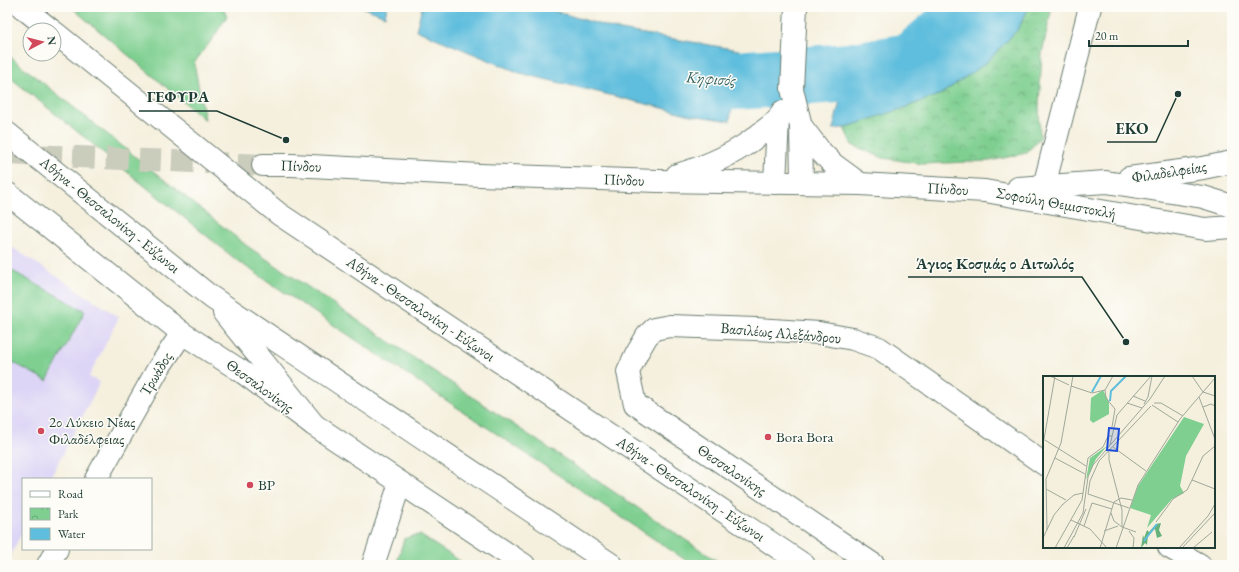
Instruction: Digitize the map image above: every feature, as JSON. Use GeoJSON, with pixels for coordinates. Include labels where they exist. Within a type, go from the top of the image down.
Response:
{"type":"FeatureCollection","features":[{"type":"Feature","properties":{"kind":"main road"},"geometry":{"type":"LineString","coordinates":[[22,7],[41,22]]}},
{"type":"Feature","properties":{"kind":"main road"},"geometry":{"type":"LineString","coordinates":[[796,7],[792,89],[801,126],[802,183]]}},
{"type":"Feature","properties":{"kind":"main road"},"geometry":{"type":"LineString","coordinates":[[1044,186],[1090,7]]}},
{"type":"Feature","properties":{"kind":"main road","name":"Αθήνα - Θεσσαλονίκη - Εύζωνοι"},"geometry":{"type":"LineString","coordinates":[[62,38],[279,214],[804,565]]}},
{"type":"Feature","properties":{"kind":"main road"},"geometry":{"type":"LineString","coordinates":[[775,183],[778,120],[792,89]]}},
{"type":"Feature","properties":{"kind":"main road"},"geometry":{"type":"LineString","coordinates":[[658,181],[698,169],[726,157],[746,145],[778,120]]}},
{"type":"Feature","properties":{"kind":"main road"},"geometry":{"type":"LineString","coordinates":[[801,126],[820,151],[834,165],[860,184]]}},
{"type":"Feature","properties":{"kind":"main road","name":"Αθήνα - Θεσσαλονίκη - Εύζωνοι"},"geometry":{"type":"LineString","coordinates":[[7,132],[211,297],[612,565]]}},
{"type":"Feature","properties":{"kind":"main road","name":"Φιλαδελφείας"},"geometry":{"type":"LineString","coordinates":[[1106,182],[1203,168],[1232,162]]}},
{"type":"Feature","properties":{"kind":"main road","name":"Πίνδου"},"geometry":{"type":"LineString","coordinates":[[263,165],[292,165],[480,175],[658,181],[860,184],[985,191]]}},
{"type":"Feature","properties":{"kind":"main road","name":"Σοφούλη Θεμιστοκλή"},"geometry":{"type":"LineString","coordinates":[[985,191],[1106,182],[1203,197],[1232,206]]}},
{"type":"Feature","properties":{"kind":"main road","name":"Σοφούλη Θεμιστοκλή"},"geometry":{"type":"LineString","coordinates":[[985,191],[1204,229],[1232,227]]}},
{"type":"Feature","properties":{"kind":"main road","name":"Θεσσαλονίκης"},"geometry":{"type":"LineString","coordinates":[[9,197],[182,333],[241,371],[314,425],[524,565]]}},
{"type":"Feature","properties":{"kind":"main road"},"geometry":{"type":"LineString","coordinates":[[211,297],[314,425]]}},
{"type":"Feature","properties":{"kind":"main road","name":"Βασιλέως Αλεξάνδρου"},"geometry":{"type":"LineString","coordinates":[[637,354],[647,336],[654,329],[670,326],[818,333],[853,339],[880,348],[1043,463]]}},
{"type":"Feature","properties":{"kind":"main road","name":"Τρωάδος"},"geometry":{"type":"LineString","coordinates":[[97,478],[158,369],[182,333]]}},
{"type":"Feature","properties":{"kind":"main road","name":"Θεσσαλονίκης"},"geometry":{"type":"LineString","coordinates":[[637,354],[628,372],[635,404],[874,565]]}},
{"type":"Feature","properties":{"kind":"main road"},"geometry":{"type":"LineString","coordinates":[[373,565],[400,483]]}},
{"type":"Feature","properties":{"kind":"main road"},"geometry":{"type":"LineString","coordinates":[[1171,548],[1200,565]]}},
{"type":"Feature","properties":{"kind":"main road"},"geometry":{"type":"LineString","coordinates":[[48,565],[56,550]]}},
{"type":"Feature","properties":{"kind":"shaded area","name":"2ο Λύκειο Νέας Φιλαδέλφειας"},"geometry":{"type":"Polygon","coordinates":[[[7,244],[119,317],[89,377],[100,382],[51,478],[22,478],[22,533],[7,562],[7,244]]]}},
{"type":"Feature","properties":{"kind":"green space"},"geometry":{"type":"Polygon","coordinates":[[[71,7],[222,7],[227,16],[214,37],[194,63],[205,120],[71,7]]]}},
{"type":"Feature","properties":{"kind":"green space"},"geometry":{"type":"Polygon","coordinates":[[[1029,7],[1052,7],[1042,53],[1039,105],[1040,138],[1026,153],[990,161],[923,164],[883,158],[852,145],[844,128],[941,94],[987,62],[1018,29],[1029,7]]]}},
{"type":"Feature","properties":{"kind":"green space"},"geometry":{"type":"Polygon","coordinates":[[[7,54],[247,246],[723,565],[693,565],[239,262],[7,75],[7,54]]]}},
{"type":"Feature","properties":{"kind":"green space"},"geometry":{"type":"Polygon","coordinates":[[[7,268],[85,311],[47,381],[7,359],[7,268]]]}},
{"type":"Feature","properties":{"kind":"green space"},"geometry":{"type":"Polygon","coordinates":[[[420,535],[466,565],[396,565],[404,539],[420,535]]]}},
{"type":"Feature","properties":{"kind":"water"},"geometry":{"type":"Polygon","coordinates":[[[362,7],[387,7],[385,16],[362,7]]]}},
{"type":"Feature","properties":{"kind":"water"},"geometry":{"type":"Polygon","coordinates":[[[422,7],[541,7],[615,29],[739,50],[730,121],[691,115],[520,73],[416,30],[422,7]]]}},
{"type":"Feature","properties":{"kind":"water"},"geometry":{"type":"Polygon","coordinates":[[[943,7],[1029,7],[1018,29],[987,62],[941,94],[844,128],[833,129],[852,53],[899,37],[943,7]]]}},
{"type":"Feature","properties":{"kind":"waterway","name":"Κηφισός"},"geometry":{"type":"LineString","coordinates":[[655,70],[676,75],[727,81],[845,73],[912,62],[978,7]]}},
{"type":"Feature","properties":{"kind":"tunnel"},"geometry":{"type":"LineString","coordinates":[[7,154],[263,165]]}},
{"type":"Feature","properties":{"kind":"place","name":"EKO"},"geometry":{"type":"Point","coordinates":[1178,94]}},
{"type":"Feature","properties":{"kind":"place","name":"ΓΕΦΥΡΑ"},"geometry":{"type":"Point","coordinates":[286,140]}},
{"type":"Feature","properties":{"kind":"place","name":"Άγιος Κοσμάς ο Αιτωλός"},"geometry":{"type":"Point","coordinates":[1126,342]}},
{"type":"Feature","properties":{"kind":"place","name":"2ο Λύκειο Νέας Φιλαδέλφειας"},"geometry":{"type":"Point","coordinates":[41,431]}},
{"type":"Feature","properties":{"kind":"place","name":"Bora Bora"},"geometry":{"type":"Point","coordinates":[768,437]}},
{"type":"Feature","properties":{"kind":"place","name":"BP"},"geometry":{"type":"Point","coordinates":[250,485]}}]}
